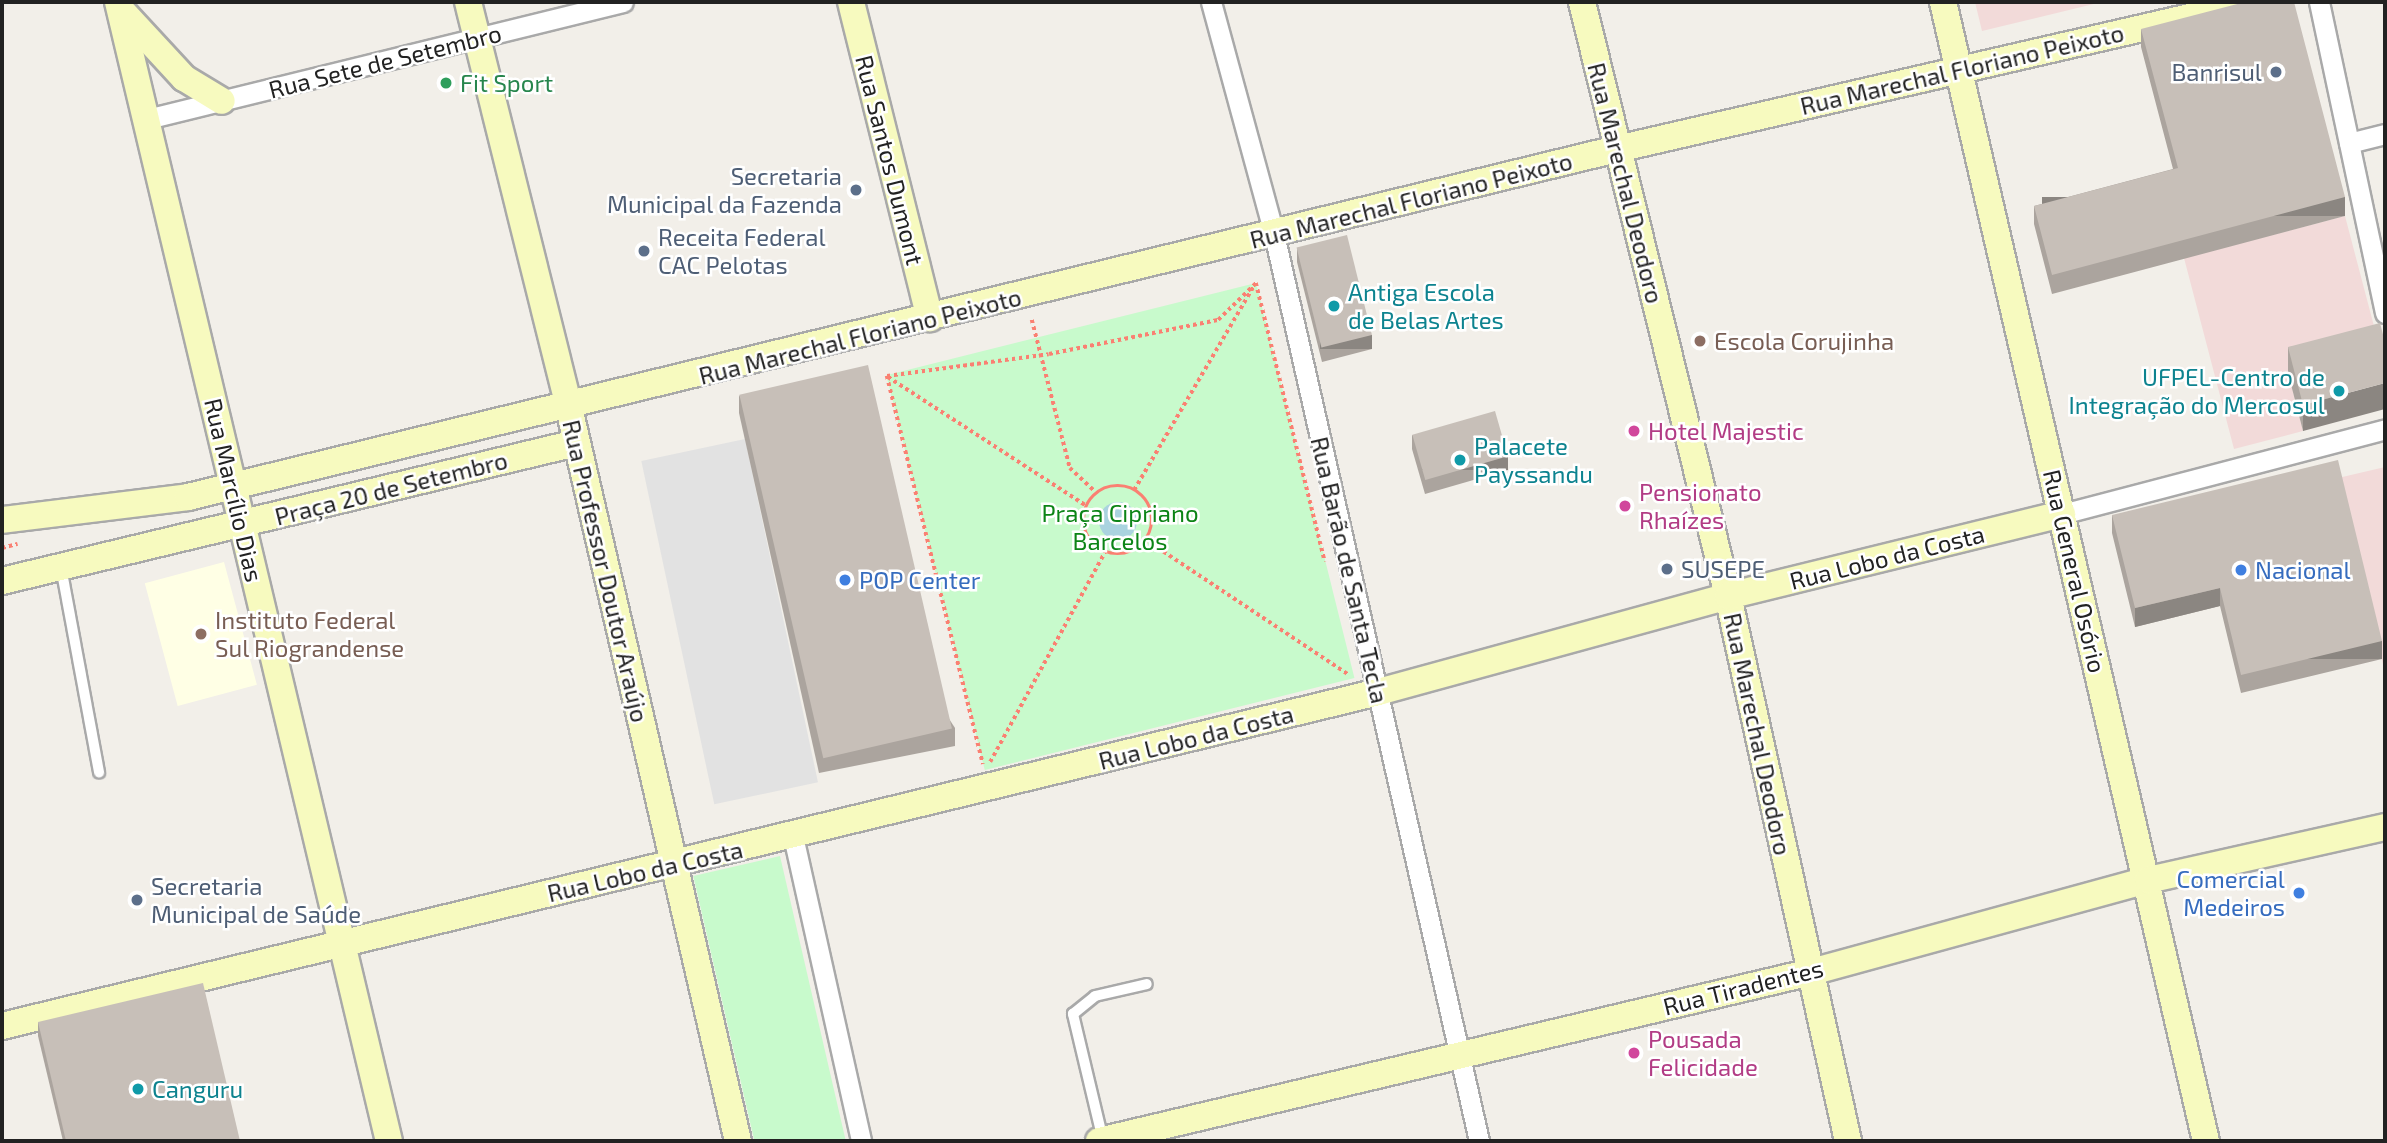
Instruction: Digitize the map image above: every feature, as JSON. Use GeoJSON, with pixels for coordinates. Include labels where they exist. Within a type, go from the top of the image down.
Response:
{"type":"FeatureCollection","features":[{"type":"Feature","properties":{"kind":"street","name":"Rua Professor Doutor Araújo"},"geometry":{"type":"LineString","coordinates":[[468,2],[569,408],[738,1141]]}},
{"type":"Feature","properties":{"kind":"street","name":"Rua Sete de Setembro"},"geometry":{"type":"LineString","coordinates":[[147,119],[623,2]]}},
{"type":"Feature","properties":{"kind":"street","name":"Rua Santos Dumont"},"geometry":{"type":"LineString","coordinates":[[851,2],[930,318]]}},
{"type":"Feature","properties":{"kind":"street","name":"Rua Barão de Santa Tecla"},"geometry":{"type":"LineString","coordinates":[[1211,2],[1274,234],[1479,1141]]}},
{"type":"Feature","properties":{"kind":"street","name":"Rua Marechal Deodoro"},"geometry":{"type":"LineString","coordinates":[[1582,2],[1728,596],[1848,1141]]}},
{"type":"Feature","properties":{"kind":"street","name":"Rua General Osório"},"geometry":{"type":"LineString","coordinates":[[1943,2],[2148,880],[2206,1141]]}},
{"type":"Feature","properties":{"kind":"street","name":"Rua Marechal Floriano Peixoto"},"geometry":{"type":"LineString","coordinates":[[569,408],[1617,149],[2255,2]]}},
{"type":"Feature","properties":{"kind":"street"},"geometry":{"type":"LineString","coordinates":[[2319,2],[2382,285],[2385,313]]}},
{"type":"Feature","properties":{"kind":"street"},"geometry":{"type":"LineString","coordinates":[[119,5],[184,78],[222,100]]}},
{"type":"Feature","properties":{"kind":"street","name":"Rua Marcílio Dias"},"geometry":{"type":"LineString","coordinates":[[119,5],[340,944],[389,1141]]}},
{"type":"Feature","properties":{"kind":"street"},"geometry":{"type":"LineString","coordinates":[[2349,143],[2385,134]]}},
{"type":"Feature","properties":{"kind":"street"},"geometry":{"type":"LineString","coordinates":[[576,443],[586,424],[618,396]]}},
{"type":"Feature","properties":{"kind":"street","name":"Praça 20 de Setembro"},"geometry":{"type":"LineString","coordinates":[[2,520],[188,497],[569,408]]}},
{"type":"Feature","properties":{"kind":"street","name":"Rua Lobo da Costa"},"geometry":{"type":"LineString","coordinates":[[2,1026],[1378,692],[1728,596],[2062,514],[2385,429]]}},
{"type":"Feature","properties":{"kind":"street","name":"Praça 20 de Setembro"},"geometry":{"type":"LineString","coordinates":[[2,581],[576,443]]}},
{"type":"Feature","properties":{"kind":"street","name":"Rua Tiradentes"},"geometry":{"type":"LineString","coordinates":[[1101,1141],[1811,972],[2148,880],[2385,827]]}},
{"type":"Feature","properties":{"kind":"street"},"geometry":{"type":"LineString","coordinates":[[793,836],[861,1141]]}},
{"type":"Feature","properties":{"kind":"lane"},"geometry":{"type":"LineString","coordinates":[[61,567],[99,773]]}},
{"type":"Feature","properties":{"kind":"lane"},"geometry":{"type":"LineString","coordinates":[[1101,1141],[1073,1014],[1095,996],[1147,984]]}},
{"type":"Feature","properties":{"kind":"path"},"geometry":{"type":"LineString","coordinates":[[887,376],[1042,355],[1219,320],[1256,283]]}},
{"type":"Feature","properties":{"kind":"path"},"geometry":{"type":"LineString","coordinates":[[1134,490],[1256,283]]}},
{"type":"Feature","properties":{"kind":"path"},"geometry":{"type":"LineString","coordinates":[[1256,283],[1328,572]]}},
{"type":"Feature","properties":{"kind":"path"},"geometry":{"type":"LineString","coordinates":[[1032,320],[1070,468],[1097,493]]}},
{"type":"Feature","properties":{"kind":"path"},"geometry":{"type":"LineString","coordinates":[[887,376],[1087,506]]}},
{"type":"Feature","properties":{"kind":"path"},"geometry":{"type":"LineString","coordinates":[[887,376],[985,771]]}},
{"type":"Feature","properties":{"kind":"path"},"geometry":{"type":"LineString","coordinates":[[1118,486],[1134,490],[1152,511],[1146,540],[1123,555],[1105,552],[1086,533],[1087,506],[1097,493],[1118,486]]}},
{"type":"Feature","properties":{"kind":"path"},"geometry":{"type":"LineString","coordinates":[[1146,540],[1354,678]]}},
{"type":"Feature","properties":{"kind":"path"},"geometry":{"type":"LineString","coordinates":[[985,771],[1105,552]]}},
{"type":"Feature","properties":{"kind":"path"},"geometry":{"type":"LineString","coordinates":[[1350,665],[1354,678]]}},
{"type":"Feature","properties":{"kind":"path"},"geometry":{"type":"LineString","coordinates":[[1340,681],[1354,678]]}},
{"type":"Feature","properties":{"kind":"path"},"geometry":{"type":"LineString","coordinates":[[985,771],[998,767]]}},
{"type":"Feature","properties":{"kind":"shaded area"},"geometry":{"type":"Polygon","coordinates":[[[1975,2],[2102,2],[1982,31],[1975,2]]]}},
{"type":"Feature","properties":{"kind":"shaded area"},"geometry":{"type":"Polygon","coordinates":[[[2345,216],[2380,349],[2288,373],[2303,431],[2234,449],[2184,258],[2345,216]]]}},
{"type":"Feature","properties":{"kind":"shaded area"},"geometry":{"type":"Polygon","coordinates":[[[745,439],[818,782],[714,804],[641,461],[745,439]]]}},
{"type":"Feature","properties":{"kind":"shaded area"},"geometry":{"type":"Polygon","coordinates":[[[2385,467],[2385,673],[2338,478],[2385,467]]]}},
{"type":"Feature","properties":{"kind":"shaded area","name":"Instituto Federal Sul Riograndense"},"geometry":{"type":"Polygon","coordinates":[[[224,562],[257,685],[178,706],[145,583],[224,562]]]}},
{"type":"Feature","properties":{"kind":"green space","name":"Praça Cipriano Barcelos"},"geometry":{"type":"Polygon","coordinates":[[[1256,283],[1354,678],[985,770],[886,375],[1256,283]]]}},
{"type":"Feature","properties":{"kind":"green space"},"geometry":{"type":"Polygon","coordinates":[[[780,856],[846,1141],[754,1141],[693,876],[780,856]]]}},
{"type":"Feature","properties":{"kind":"water"},"geometry":{"type":"Polygon","coordinates":[[[1118,502],[1132,507],[1137,521],[1132,535],[1118,540],[1104,535],[1099,521],[1104,507],[1118,502]]]}},
{"type":"Feature","properties":{"kind":"building"},"geometry":{"type":"Polygon","coordinates":[[[2245,2],[2294,2],[2345,197],[2052,275],[2034,206],[2178,168],[2141,29],[2245,2]]]}},
{"type":"Feature","properties":{"kind":"building","name":"Antiga Escola de Belas Artes"},"geometry":{"type":"Polygon","coordinates":[[[1347,235],[1372,335],[1321,348],[1297,248],[1347,235]]]}},
{"type":"Feature","properties":{"kind":"building"},"geometry":{"type":"Polygon","coordinates":[[[2380,323],[2385,342],[2385,383],[2303,405],[2288,347],[2380,323]]]}},
{"type":"Feature","properties":{"kind":"building","name":"POP Center"},"geometry":{"type":"Polygon","coordinates":[[[868,365],[952,728],[823,758],[739,395],[868,365]]]}},
{"type":"Feature","properties":{"kind":"building","name":"Palacete Payssandu"},"geometry":{"type":"Polygon","coordinates":[[[1495,411],[1508,456],[1425,480],[1412,435],[1495,411]]]}},
{"type":"Feature","properties":{"kind":"building","name":"Nacional"},"geometry":{"type":"Polygon","coordinates":[[[2338,460],[2382,641],[2241,675],[2220,588],[2135,608],[2112,515],[2338,460]]]}},
{"type":"Feature","properties":{"kind":"building","name":"Canguru"},"geometry":{"type":"Polygon","coordinates":[[[203,983],[240,1141],[66,1141],[38,1022],[203,983]]]}},
{"type":"Feature","properties":{"kind":"place","name":"Banrisul"},"geometry":{"type":"Point","coordinates":[2276,72]}},
{"type":"Feature","properties":{"kind":"place","name":"Fit Sport"},"geometry":{"type":"Point","coordinates":[446,83]}},
{"type":"Feature","properties":{"kind":"place","name":"Secretaria Municipal da Fazenda"},"geometry":{"type":"Point","coordinates":[856,190]}},
{"type":"Feature","properties":{"kind":"place","name":"Receita Federal CAC Pelotas"},"geometry":{"type":"Point","coordinates":[644,251]}},
{"type":"Feature","properties":{"kind":"place","name":"Antiga Escola de Belas Artes"},"geometry":{"type":"Point","coordinates":[1334,306]}},
{"type":"Feature","properties":{"kind":"place","name":"Escola Corujinha"},"geometry":{"type":"Point","coordinates":[1700,341]}},
{"type":"Feature","properties":{"kind":"place","name":"UFPEL-Centro de Integração do Mercosul"},"geometry":{"type":"Point","coordinates":[2339,391]}},
{"type":"Feature","properties":{"kind":"place","name":"Hotel Majestic"},"geometry":{"type":"Point","coordinates":[1634,431]}},
{"type":"Feature","properties":{"kind":"place","name":"Palacete Payssandu"},"geometry":{"type":"Point","coordinates":[1460,460]}},
{"type":"Feature","properties":{"kind":"place","name":"Pensionato Rhaízes"},"geometry":{"type":"Point","coordinates":[1625,506]}},
{"type":"Feature","properties":{"kind":"place","name":"SUSEPE"},"geometry":{"type":"Point","coordinates":[1667,569]}},
{"type":"Feature","properties":{"kind":"place","name":"Nacional"},"geometry":{"type":"Point","coordinates":[2241,570]}},
{"type":"Feature","properties":{"kind":"place","name":"POP Center"},"geometry":{"type":"Point","coordinates":[845,580]}},
{"type":"Feature","properties":{"kind":"place","name":"Instituto Federal Sul Riograndense"},"geometry":{"type":"Point","coordinates":[201,634]}},
{"type":"Feature","properties":{"kind":"place","name":"Comercial Medeiros"},"geometry":{"type":"Point","coordinates":[2299,893]}},
{"type":"Feature","properties":{"kind":"place","name":"Secretaria Municipal de Saúde"},"geometry":{"type":"Point","coordinates":[137,900]}},
{"type":"Feature","properties":{"kind":"place","name":"Pousada Felicidade"},"geometry":{"type":"Point","coordinates":[1634,1053]}},
{"type":"Feature","properties":{"kind":"place","name":"Canguru"},"geometry":{"type":"Point","coordinates":[138,1089]}}]}
